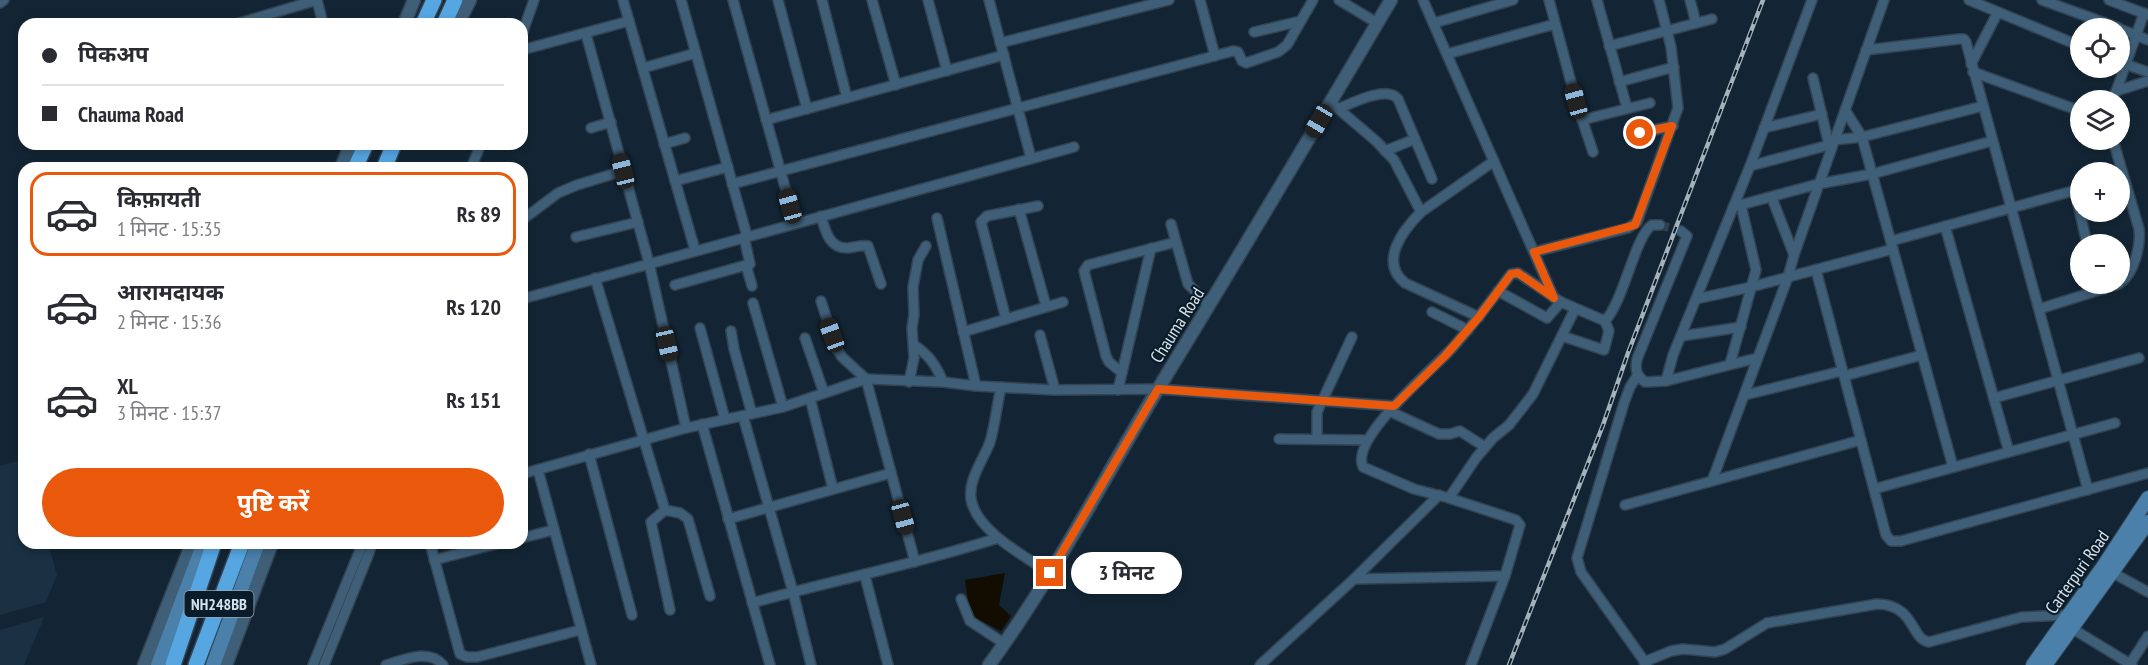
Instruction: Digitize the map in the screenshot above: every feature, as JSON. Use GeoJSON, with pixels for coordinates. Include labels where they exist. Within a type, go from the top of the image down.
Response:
{"type":"FeatureCollection","features":[{"type":"Feature","properties":{"kind":"highway"},"geometry":{"type":"LineString","coordinates":[[426,18],[434,0]]}},
{"type":"Feature","properties":{"kind":"highway"},"geometry":{"type":"LineString","coordinates":[[447,18],[455,0]]}},
{"type":"Feature","properties":{"kind":"highway","name":"NH248BB"},"geometry":{"type":"LineString","coordinates":[[173,665],[212,549]]}},
{"type":"Feature","properties":{"kind":"highway","name":"NH248BB"},"geometry":{"type":"LineString","coordinates":[[196,665],[240,549]]}},
{"type":"Feature","properties":{"kind":"main road","name":"Carterpuri Road"},"geometry":{"type":"LineString","coordinates":[[2045,665],[2068,622],[2148,498]]}},
{"type":"Feature","properties":{"kind":"main road","name":"Carterpuri Road"},"geometry":{"type":"LineString","coordinates":[[2033,665],[2068,622],[2113,573],[2148,522]]}},
{"type":"Feature","properties":{"kind":"main road"},"geometry":{"type":"LineString","coordinates":[[158,665],[202,549]]}},
{"type":"Feature","properties":{"kind":"main road"},"geometry":{"type":"LineString","coordinates":[[213,665],[256,549]]}},
{"type":"Feature","properties":{"kind":"street"},"geometry":{"type":"LineString","coordinates":[[0,3],[4,0]]}},
{"type":"Feature","properties":{"kind":"street"},"geometry":{"type":"LineString","coordinates":[[256,18],[317,0],[322,18]]}},
{"type":"Feature","properties":{"kind":"street"},"geometry":{"type":"LineString","coordinates":[[406,18],[414,0]]}},
{"type":"Feature","properties":{"kind":"street"},"geometry":{"type":"LineString","coordinates":[[461,18],[470,0]]}},
{"type":"Feature","properties":{"kind":"street"},"geometry":{"type":"LineString","coordinates":[[528,18],[534,0]]}},
{"type":"Feature","properties":{"kind":"street"},"geometry":{"type":"LineString","coordinates":[[623,0],[695,250]]}},
{"type":"Feature","properties":{"kind":"street"},"geometry":{"type":"LineString","coordinates":[[675,285],[750,264],[728,167],[681,0]]}},
{"type":"Feature","properties":{"kind":"street"},"geometry":{"type":"LineString","coordinates":[[733,0],[795,223]]}},
{"type":"Feature","properties":{"kind":"street"},"geometry":{"type":"LineString","coordinates":[[778,0],[807,109]]}},
{"type":"Feature","properties":{"kind":"street"},"geometry":{"type":"LineString","coordinates":[[822,0],[847,98]]}},
{"type":"Feature","properties":{"kind":"street"},"geometry":{"type":"LineString","coordinates":[[872,0],[896,85]]}},
{"type":"Feature","properties":{"kind":"street"},"geometry":{"type":"LineString","coordinates":[[928,0],[947,71]]}},
{"type":"Feature","properties":{"kind":"street"},"geometry":{"type":"LineString","coordinates":[[989,0],[1031,158]]}},
{"type":"Feature","properties":{"kind":"street"},"geometry":{"type":"LineString","coordinates":[[1000,43],[1169,0]]}},
{"type":"Feature","properties":{"kind":"street"},"geometry":{"type":"LineString","coordinates":[[1200,0],[1215,56]]}},
{"type":"Feature","properties":{"kind":"street"},"geometry":{"type":"LineString","coordinates":[[732,184],[1215,56],[1237,51],[1242,61],[1246,63],[1269,56],[1287,45],[1313,0]]}},
{"type":"Feature","properties":{"kind":"street"},"geometry":{"type":"LineString","coordinates":[[1339,0],[1377,23]]}},
{"type":"Feature","properties":{"kind":"street","name":"Chauma Road"},"geometry":{"type":"LineString","coordinates":[[989,665],[1050,573],[1158,389],[1334,106],[1390,0]]}},
{"type":"Feature","properties":{"kind":"street"},"geometry":{"type":"LineString","coordinates":[[1434,23],[1513,0]]}},
{"type":"Feature","properties":{"kind":"street"},"geometry":{"type":"LineString","coordinates":[[1549,0],[1593,152]]}},
{"type":"Feature","properties":{"kind":"street"},"geometry":{"type":"LineString","coordinates":[[1597,0],[1627,108]]}},
{"type":"Feature","properties":{"kind":"street"},"geometry":{"type":"LineString","coordinates":[[1534,252],[1635,225],[1678,108],[1674,66],[1659,0]]}},
{"type":"Feature","properties":{"kind":"street"},"geometry":{"type":"LineString","coordinates":[[1690,0],[1696,23]]}},
{"type":"Feature","properties":{"kind":"street"},"geometry":{"type":"LineString","coordinates":[[1666,381],[1673,355],[1737,206],[1812,0]]}},
{"type":"Feature","properties":{"kind":"street"},"geometry":{"type":"LineString","coordinates":[[1712,482],[1788,277],[1832,143],[1884,0]]}},
{"type":"Feature","properties":{"kind":"street"},"geometry":{"type":"LineString","coordinates":[[1969,0],[2070,42]]}},
{"type":"Feature","properties":{"kind":"street"},"geometry":{"type":"LineString","coordinates":[[2042,0],[2090,18]]}},
{"type":"Feature","properties":{"kind":"street"},"geometry":{"type":"LineString","coordinates":[[2109,0],[2146,14],[2130,47]]}},
{"type":"Feature","properties":{"kind":"street"},"geometry":{"type":"LineString","coordinates":[[1426,1],[1534,252],[1558,300]]}},
{"type":"Feature","properties":{"kind":"street"},"geometry":{"type":"LineString","coordinates":[[1300,2],[1303,18]]}},
{"type":"Feature","properties":{"kind":"street"},"geometry":{"type":"LineString","coordinates":[[1972,68],[1998,12]]}},
{"type":"Feature","properties":{"kind":"street"},"geometry":{"type":"LineString","coordinates":[[1254,32],[1303,18]]}},
{"type":"Feature","properties":{"kind":"street"},"geometry":{"type":"LineString","coordinates":[[1609,46],[1712,19]]}},
{"type":"Feature","properties":{"kind":"street"},"geometry":{"type":"LineString","coordinates":[[528,48],[629,21]]}},
{"type":"Feature","properties":{"kind":"street"},"geometry":{"type":"LineString","coordinates":[[1447,54],[1556,24]]}},
{"type":"Feature","properties":{"kind":"street"},"geometry":{"type":"LineString","coordinates":[[2130,33],[2148,40]]}},
{"type":"Feature","properties":{"kind":"street"},"geometry":{"type":"LineString","coordinates":[[586,34],[649,263],[686,428]]}},
{"type":"Feature","properties":{"kind":"street"},"geometry":{"type":"LineString","coordinates":[[1866,50],[1964,39],[2088,490]]}},
{"type":"Feature","properties":{"kind":"street"},"geometry":{"type":"LineString","coordinates":[[643,68],[696,53]]}},
{"type":"Feature","properties":{"kind":"street"},"geometry":{"type":"LineString","coordinates":[[766,120],[1004,55]]}},
{"type":"Feature","properties":{"kind":"street"},"geometry":{"type":"LineString","coordinates":[[1619,82],[1674,66]]}},
{"type":"Feature","properties":{"kind":"street"},"geometry":{"type":"LineString","coordinates":[[2130,66],[2148,72]]}},
{"type":"Feature","properties":{"kind":"street"},"geometry":{"type":"LineString","coordinates":[[1972,68],[2070,107]]}},
{"type":"Feature","properties":{"kind":"street"},"geometry":{"type":"LineString","coordinates":[[1813,78],[1832,143]]}},
{"type":"Feature","properties":{"kind":"street"},"geometry":{"type":"LineString","coordinates":[[2128,90],[2148,81]]}},
{"type":"Feature","properties":{"kind":"street"},"geometry":{"type":"LineString","coordinates":[[1334,106],[1388,93],[1394,94],[1432,179]]}},
{"type":"Feature","properties":{"kind":"street"},"geometry":{"type":"LineString","coordinates":[[1582,120],[1650,103]]}},
{"type":"Feature","properties":{"kind":"street"},"geometry":{"type":"LineString","coordinates":[[1334,106],[1385,151],[1398,166],[1421,212]]}},
{"type":"Feature","properties":{"kind":"street"},"geometry":{"type":"LineString","coordinates":[[1750,166],[1832,143],[1983,106]]}},
{"type":"Feature","properties":{"kind":"street"},"geometry":{"type":"LineString","coordinates":[[1845,110],[1862,137],[1953,467]]}},
{"type":"Feature","properties":{"kind":"street"},"geometry":{"type":"LineString","coordinates":[[1764,128],[1822,114]]}},
{"type":"Feature","properties":{"kind":"street"},"geometry":{"type":"LineString","coordinates":[[591,128],[611,122]]}},
{"type":"Feature","properties":{"kind":"street"},"geometry":{"type":"LineString","coordinates":[[1640,133],[1672,126]]}},
{"type":"Feature","properties":{"kind":"street"},"geometry":{"type":"LineString","coordinates":[[664,144],[685,138]]}},
{"type":"Feature","properties":{"kind":"street"},"geometry":{"type":"LineString","coordinates":[[1385,151],[1415,139]]}},
{"type":"Feature","properties":{"kind":"street"},"geometry":{"type":"LineString","coordinates":[[1737,206],[1818,184],[1872,174],[1992,141]]}},
{"type":"Feature","properties":{"kind":"street"},"geometry":{"type":"LineString","coordinates":[[528,297],[1074,147]]}},
{"type":"Feature","properties":{"kind":"street"},"geometry":{"type":"LineString","coordinates":[[1479,317],[1405,283],[1393,269],[1392,260],[1400,239],[1421,212],[1494,161]]}},
{"type":"Feature","properties":{"kind":"street"},"geometry":{"type":"LineString","coordinates":[[675,181],[728,167]]}},
{"type":"Feature","properties":{"kind":"street"},"geometry":{"type":"LineString","coordinates":[[528,216],[558,193],[623,171]]}},
{"type":"Feature","properties":{"kind":"street"},"geometry":{"type":"LineString","coordinates":[[1696,299],[1816,270],[1945,226],[2070,192]]}},
{"type":"Feature","properties":{"kind":"street"},"geometry":{"type":"LineString","coordinates":[[1772,198],[1794,255]]}},
{"type":"Feature","properties":{"kind":"street"},"geometry":{"type":"LineString","coordinates":[[2130,204],[2139,229],[2140,241],[2130,270]]}},
{"type":"Feature","properties":{"kind":"street"},"geometry":{"type":"LineString","coordinates":[[1006,319],[981,222],[987,216],[1038,206]]}},
{"type":"Feature","properties":{"kind":"street"},"geometry":{"type":"LineString","coordinates":[[1730,364],[1756,270],[1737,206]]}},
{"type":"Feature","properties":{"kind":"street"},"geometry":{"type":"LineString","coordinates":[[1019,209],[1046,306]]}},
{"type":"Feature","properties":{"kind":"street"},"geometry":{"type":"LineString","coordinates":[[821,216],[828,238],[834,244],[848,248],[868,246],[881,284]]}},
{"type":"Feature","properties":{"kind":"street"},"geometry":{"type":"LineString","coordinates":[[937,218],[976,386]]}},
{"type":"Feature","properties":{"kind":"street"},"geometry":{"type":"LineString","coordinates":[[576,237],[638,222]]}},
{"type":"Feature","properties":{"kind":"street"},"geometry":{"type":"LineString","coordinates":[[1171,224],[1188,284],[1210,306]]}},
{"type":"Feature","properties":{"kind":"street"},"geometry":{"type":"LineString","coordinates":[[1605,321],[1624,286],[1645,233],[1652,225],[1660,225]]}},
{"type":"Feature","properties":{"kind":"street"},"geometry":{"type":"LineString","coordinates":[[1945,226],[2009,452]]}},
{"type":"Feature","properties":{"kind":"street"},"geometry":{"type":"LineString","coordinates":[[1681,231],[1687,236],[1637,359],[1635,368],[1637,376],[1645,382],[1666,381],[1757,358]]}},
{"type":"Feature","properties":{"kind":"street"},"geometry":{"type":"LineString","coordinates":[[1121,372],[1109,362],[1106,356],[1084,271],[1088,265],[1176,242]]}},
{"type":"Feature","properties":{"kind":"street"},"geometry":{"type":"LineString","coordinates":[[909,382],[914,358],[913,287],[918,260],[926,246]]}},
{"type":"Feature","properties":{"kind":"street"},"geometry":{"type":"LineString","coordinates":[[1118,390],[1152,248]]}},
{"type":"Feature","properties":{"kind":"street"},"geometry":{"type":"LineString","coordinates":[[746,265],[752,286]]}},
{"type":"Feature","properties":{"kind":"street"},"geometry":{"type":"LineString","coordinates":[[1816,270],[1886,535],[1890,541],[1901,541],[2148,473]]}},
{"type":"Feature","properties":{"kind":"street"},"geometry":{"type":"LineString","coordinates":[[1471,665],[1505,576],[1520,528],[1519,523],[1444,496],[1414,489],[1363,467],[1362,455],[1367,441],[1391,409],[1445,356],[1479,317],[1511,274],[1518,273],[1558,300],[1605,321],[1609,332],[1604,350],[1562,336]]}},
{"type":"Feature","properties":{"kind":"street"},"geometry":{"type":"LineString","coordinates":[[595,278],[665,510]]}},
{"type":"Feature","properties":{"kind":"street"},"geometry":{"type":"LineString","coordinates":[[1498,291],[1547,318],[1558,300]]}},
{"type":"Feature","properties":{"kind":"street"},"geometry":{"type":"LineString","coordinates":[[2039,309],[2079,294]]}},
{"type":"Feature","properties":{"kind":"street"},"geometry":{"type":"LineString","coordinates":[[821,301],[836,348],[842,357],[866,379],[915,562]]}},
{"type":"Feature","properties":{"kind":"street"},"geometry":{"type":"LineString","coordinates":[[963,332],[1063,302]]}},
{"type":"Feature","properties":{"kind":"street"},"geometry":{"type":"LineString","coordinates":[[753,303],[783,407]]}},
{"type":"Feature","properties":{"kind":"street"},"geometry":{"type":"LineString","coordinates":[[1260,665],[1444,496],[1485,447],[1509,425],[1533,394],[1575,309]]}},
{"type":"Feature","properties":{"kind":"street"},"geometry":{"type":"LineString","coordinates":[[1432,312],[1468,330]]}},
{"type":"Feature","properties":{"kind":"street"},"geometry":{"type":"LineString","coordinates":[[1682,336],[1741,327]]}},
{"type":"Feature","properties":{"kind":"street"},"geometry":{"type":"LineString","coordinates":[[700,328],[725,420]]}},
{"type":"Feature","properties":{"kind":"street"},"geometry":{"type":"LineString","coordinates":[[731,331],[768,508],[793,592],[811,665]]}},
{"type":"Feature","properties":{"kind":"street"},"geometry":{"type":"LineString","coordinates":[[1040,335],[1055,390]]}},
{"type":"Feature","properties":{"kind":"street"},"geometry":{"type":"LineString","coordinates":[[1317,439],[1316,417],[1352,336]]}},
{"type":"Feature","properties":{"kind":"street"},"geometry":{"type":"LineString","coordinates":[[805,338],[824,393]]}},
{"type":"Feature","properties":{"kind":"street"},"geometry":{"type":"LineString","coordinates":[[914,345],[933,361],[943,382]]}},
{"type":"Feature","properties":{"kind":"street"},"geometry":{"type":"LineString","coordinates":[[1745,395],[1922,355]]}},
{"type":"Feature","properties":{"kind":"street"},"geometry":{"type":"LineString","coordinates":[[1994,398],[2139,358]]}},
{"type":"Feature","properties":{"kind":"street"},"geometry":{"type":"LineString","coordinates":[[1637,376],[1630,387],[1622,410],[1577,558],[1581,572],[1642,662],[1683,649],[1715,652],[1725,649],[1767,623],[1876,604],[1886,604],[1899,609],[1907,616],[1921,638],[1929,642],[2022,617],[2068,622],[2131,664],[2148,636]]}},
{"type":"Feature","properties":{"kind":"street"},"geometry":{"type":"LineString","coordinates":[[528,472],[686,428],[783,407],[866,379],[1055,390],[1158,389],[1323,399],[1391,409],[1440,434],[1449,435],[1460,431],[1485,447]]}},
{"type":"Feature","properties":{"kind":"street"},"geometry":{"type":"LineString","coordinates":[[1001,387],[990,441],[974,479],[971,498],[977,513],[998,538],[1050,573]]}},
{"type":"Feature","properties":{"kind":"street"},"geometry":{"type":"LineString","coordinates":[[810,398],[833,489]]}},
{"type":"Feature","properties":{"kind":"street"},"geometry":{"type":"LineString","coordinates":[[1874,489],[2115,423]]}},
{"type":"Feature","properties":{"kind":"street"},"geometry":{"type":"LineString","coordinates":[[702,424],[770,665]]}},
{"type":"Feature","properties":{"kind":"street"},"geometry":{"type":"LineString","coordinates":[[1279,439],[1367,441]]}},
{"type":"Feature","properties":{"kind":"street"},"geometry":{"type":"LineString","coordinates":[[1625,505],[1861,440]]}},
{"type":"Feature","properties":{"kind":"street"},"geometry":{"type":"LineString","coordinates":[[589,454],[632,615]]}},
{"type":"Feature","properties":{"kind":"street"},"geometry":{"type":"LineString","coordinates":[[538,470],[591,665]]}},
{"type":"Feature","properties":{"kind":"street"},"geometry":{"type":"LineString","coordinates":[[728,519],[891,473]]}},
{"type":"Feature","properties":{"kind":"street"},"geometry":{"type":"LineString","coordinates":[[665,510],[680,513],[688,519],[710,596]]}},
{"type":"Feature","properties":{"kind":"street"},"geometry":{"type":"LineString","coordinates":[[665,510],[651,522],[670,610]]}},
{"type":"Feature","properties":{"kind":"street"},"geometry":{"type":"LineString","coordinates":[[528,536],[554,530]]}},
{"type":"Feature","properties":{"kind":"street"},"geometry":{"type":"LineString","coordinates":[[752,603],[865,576],[998,538]]}},
{"type":"Feature","properties":{"kind":"street"},"geometry":{"type":"LineString","coordinates":[[144,665],[190,549]]}},
{"type":"Feature","properties":{"kind":"street"},"geometry":{"type":"LineString","coordinates":[[226,665],[270,549]]}},
{"type":"Feature","properties":{"kind":"street"},"geometry":{"type":"LineString","coordinates":[[313,665],[360,549]]}},
{"type":"Feature","properties":{"kind":"street"},"geometry":{"type":"LineString","coordinates":[[324,665],[370,549]]}},
{"type":"Feature","properties":{"kind":"street"},"geometry":{"type":"LineString","coordinates":[[431,549],[460,654],[477,657],[580,630]]}},
{"type":"Feature","properties":{"kind":"street"},"geometry":{"type":"LineString","coordinates":[[434,560],[477,549]]}},
{"type":"Feature","properties":{"kind":"street"},"geometry":{"type":"LineString","coordinates":[[2113,573],[2148,592]]}},
{"type":"Feature","properties":{"kind":"street"},"geometry":{"type":"LineString","coordinates":[[865,576],[888,665]]}},
{"type":"Feature","properties":{"kind":"street"},"geometry":{"type":"LineString","coordinates":[[1354,579],[1505,576]]}},
{"type":"Feature","properties":{"kind":"street"},"geometry":{"type":"LineString","coordinates":[[2138,587],[2148,583]]}},
{"type":"Feature","properties":{"kind":"street"},"geometry":{"type":"LineString","coordinates":[[961,599],[970,621],[1005,644]]}},
{"type":"Feature","properties":{"kind":"street"},"geometry":{"type":"LineString","coordinates":[[386,665],[424,655],[440,661],[443,665]]}},
{"type":"Feature","properties":{"kind":"shaded area"},"geometry":{"type":"Polygon","coordinates":[[[18,461],[18,549],[50,549],[57,575],[46,602],[0,615],[0,466],[18,461]]]}},
{"type":"Feature","properties":{"kind":"shaded area"},"geometry":{"type":"Polygon","coordinates":[[[1005,573],[999,605],[1011,616],[1001,631],[970,615],[965,580],[1005,573]]]}},
{"type":"Feature","properties":{"kind":"shaded area"},"geometry":{"type":"Polygon","coordinates":[[[44,617],[24,665],[0,665],[0,630],[44,617]]]}},
{"type":"Feature","properties":{"kind":"tunnel"},"geometry":{"type":"LineString","coordinates":[[1660,225],[1681,231]]}},
{"type":"Feature","properties":{"kind":"railway"},"geometry":{"type":"LineString","coordinates":[[1509,665],[1603,425],[1628,353],[1763,0]]}},
{"type":"Feature","properties":{"kind":"route"},"geometry":{"type":"LineString","coordinates":[[1050,573],[1158,389],[1323,399],[1394,406],[1445,356],[1479,317],[1511,274],[1518,273],[1554,298],[1534,252],[1635,225],[1672,126],[1640,133]]}}]}
